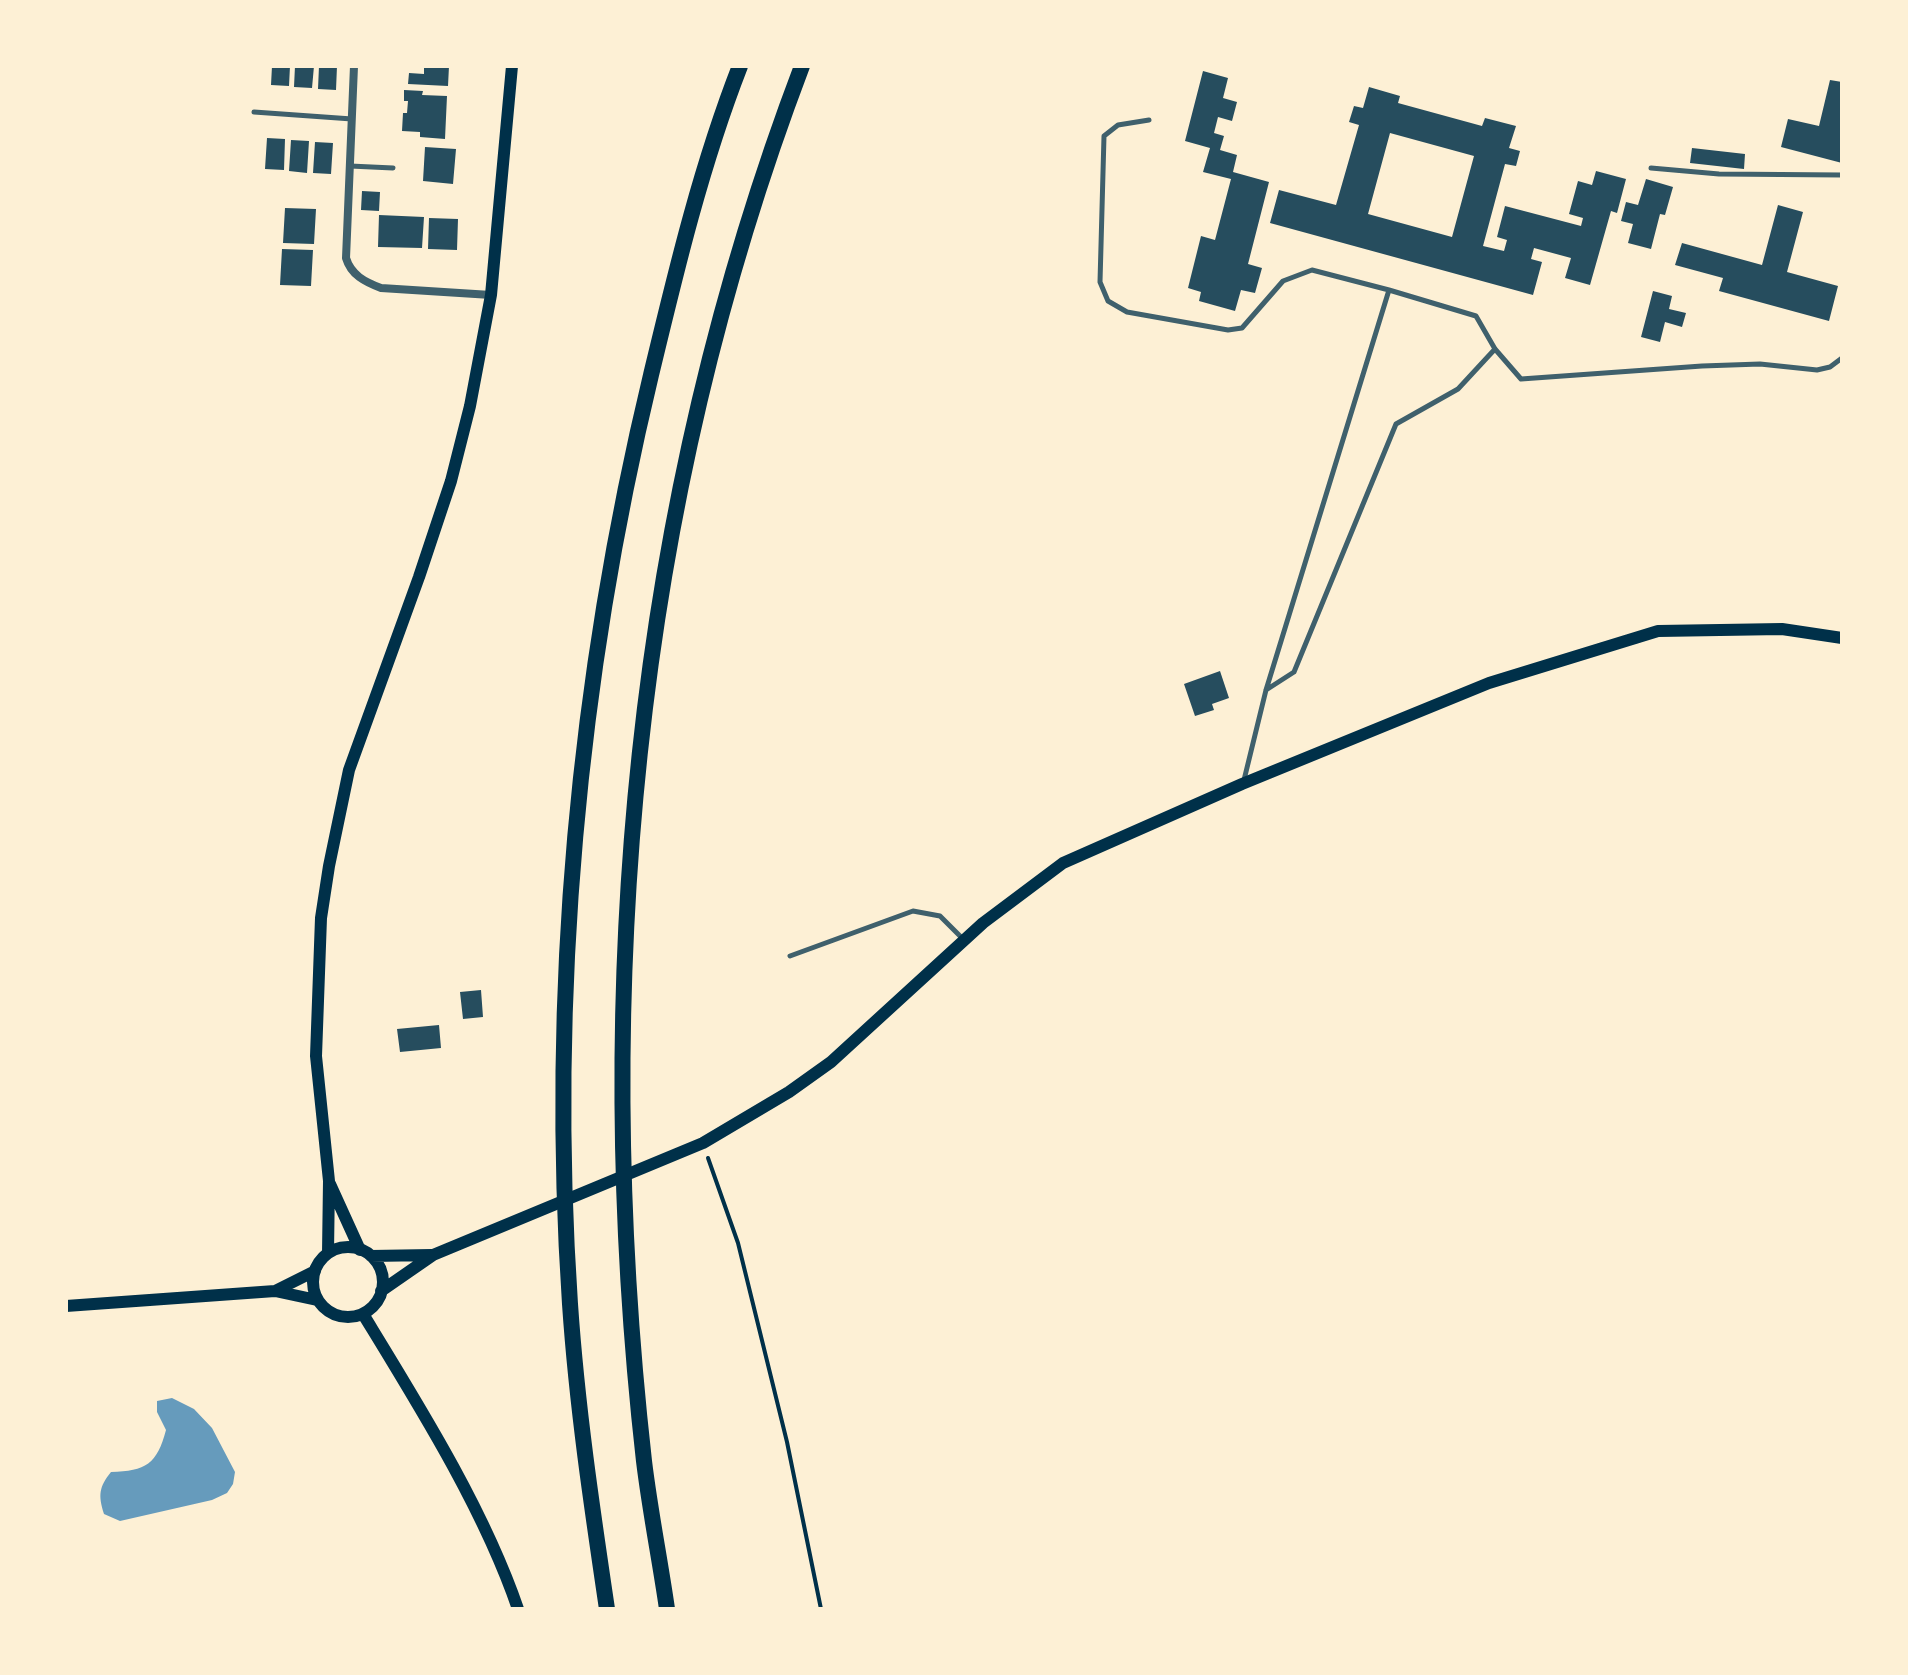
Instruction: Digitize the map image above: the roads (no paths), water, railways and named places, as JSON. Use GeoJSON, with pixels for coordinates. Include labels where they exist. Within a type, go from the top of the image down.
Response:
{"type":"FeatureCollection","features":[{"type":"Feature","properties":{"kind":"highway"},"geometry":{"type":"LineString","coordinates":[[607,1609],[583,1443],[570,1303],[565,1159],[570,893],[592,680],[627,475],[692,209],[740,66]]}},
{"type":"Feature","properties":{"kind":"highway"},"geometry":{"type":"LineString","coordinates":[[667,1609],[644,1463],[624,1215],[622,1002],[630,840],[646,687],[663,582],[710,354],[778,130],[802,66]]}},
{"type":"Feature","properties":{"kind":"main road"},"geometry":{"type":"LineString","coordinates":[[275,1291],[315,1271],[328,1253],[329,1181],[316,1056],[321,918],[329,866],[349,770],[451,481],[470,406],[491,295],[512,66]]}},
{"type":"Feature","properties":{"kind":"main road"},"geometry":{"type":"LineString","coordinates":[[66,1306],[275,1291],[317,1300],[333,1314],[353,1317],[363,1314],[371,1308],[381,1291],[433,1255],[703,1143],[789,1092],[831,1062],[983,923],[1063,863],[1242,784],[1489,683],[1658,631],[1782,629],[1842,638]]}},
{"type":"Feature","properties":{"kind":"main road"},"geometry":{"type":"LineString","coordinates":[[329,1181],[366,1253],[381,1272],[381,1291]]}},
{"type":"Feature","properties":{"kind":"main road"},"geometry":{"type":"LineString","coordinates":[[328,1253],[349,1247],[366,1253],[433,1255]]}},
{"type":"Feature","properties":{"kind":"main road"},"geometry":{"type":"LineString","coordinates":[[315,1271],[317,1300]]}},
{"type":"Feature","properties":{"kind":"main road"},"geometry":{"type":"LineString","coordinates":[[363,1314],[484,1526],[518,1609]]}},
{"type":"Feature","properties":{"kind":"street"},"geometry":{"type":"LineString","coordinates":[[354,66],[346,258],[349,268],[366,283],[381,288],[491,295]]}},
{"type":"Feature","properties":{"kind":"lane"},"geometry":{"type":"LineString","coordinates":[[254,112],[352,119]]}},
{"type":"Feature","properties":{"kind":"lane"},"geometry":{"type":"LineString","coordinates":[[1149,120],[1118,125],[1104,136],[1100,282],[1108,301],[1127,312],[1228,330],[1242,328],[1283,281],[1312,270],[1476,316],[1495,349],[1521,379],[1760,364],[1817,370],[1830,367],[1842,358]]}},
{"type":"Feature","properties":{"kind":"lane"},"geometry":{"type":"LineString","coordinates":[[350,166],[393,168]]}},
{"type":"Feature","properties":{"kind":"lane"},"geometry":{"type":"LineString","coordinates":[[1651,168],[1719,174],[1842,175]]}},
{"type":"Feature","properties":{"kind":"lane"},"geometry":{"type":"LineString","coordinates":[[1242,784],[1266,690],[1389,290]]}},
{"type":"Feature","properties":{"kind":"lane"},"geometry":{"type":"LineString","coordinates":[[1266,690],[1294,672],[1396,424],[1458,389],[1495,349]]}},
{"type":"Feature","properties":{"kind":"lane"},"geometry":{"type":"LineString","coordinates":[[790,956],[913,911],[940,916],[965,940]]}},
{"type":"Feature","properties":{"kind":"water"},"geometry":{"type":"Polygon","coordinates":[[[172,1398],[194,1409],[212,1428],[235,1472],[233,1484],[227,1493],[212,1500],[120,1521],[104,1514],[100,1496],[104,1482],[111,1472],[133,1470],[154,1458],[166,1430],[157,1412],[157,1401],[172,1398]]]}}]}
